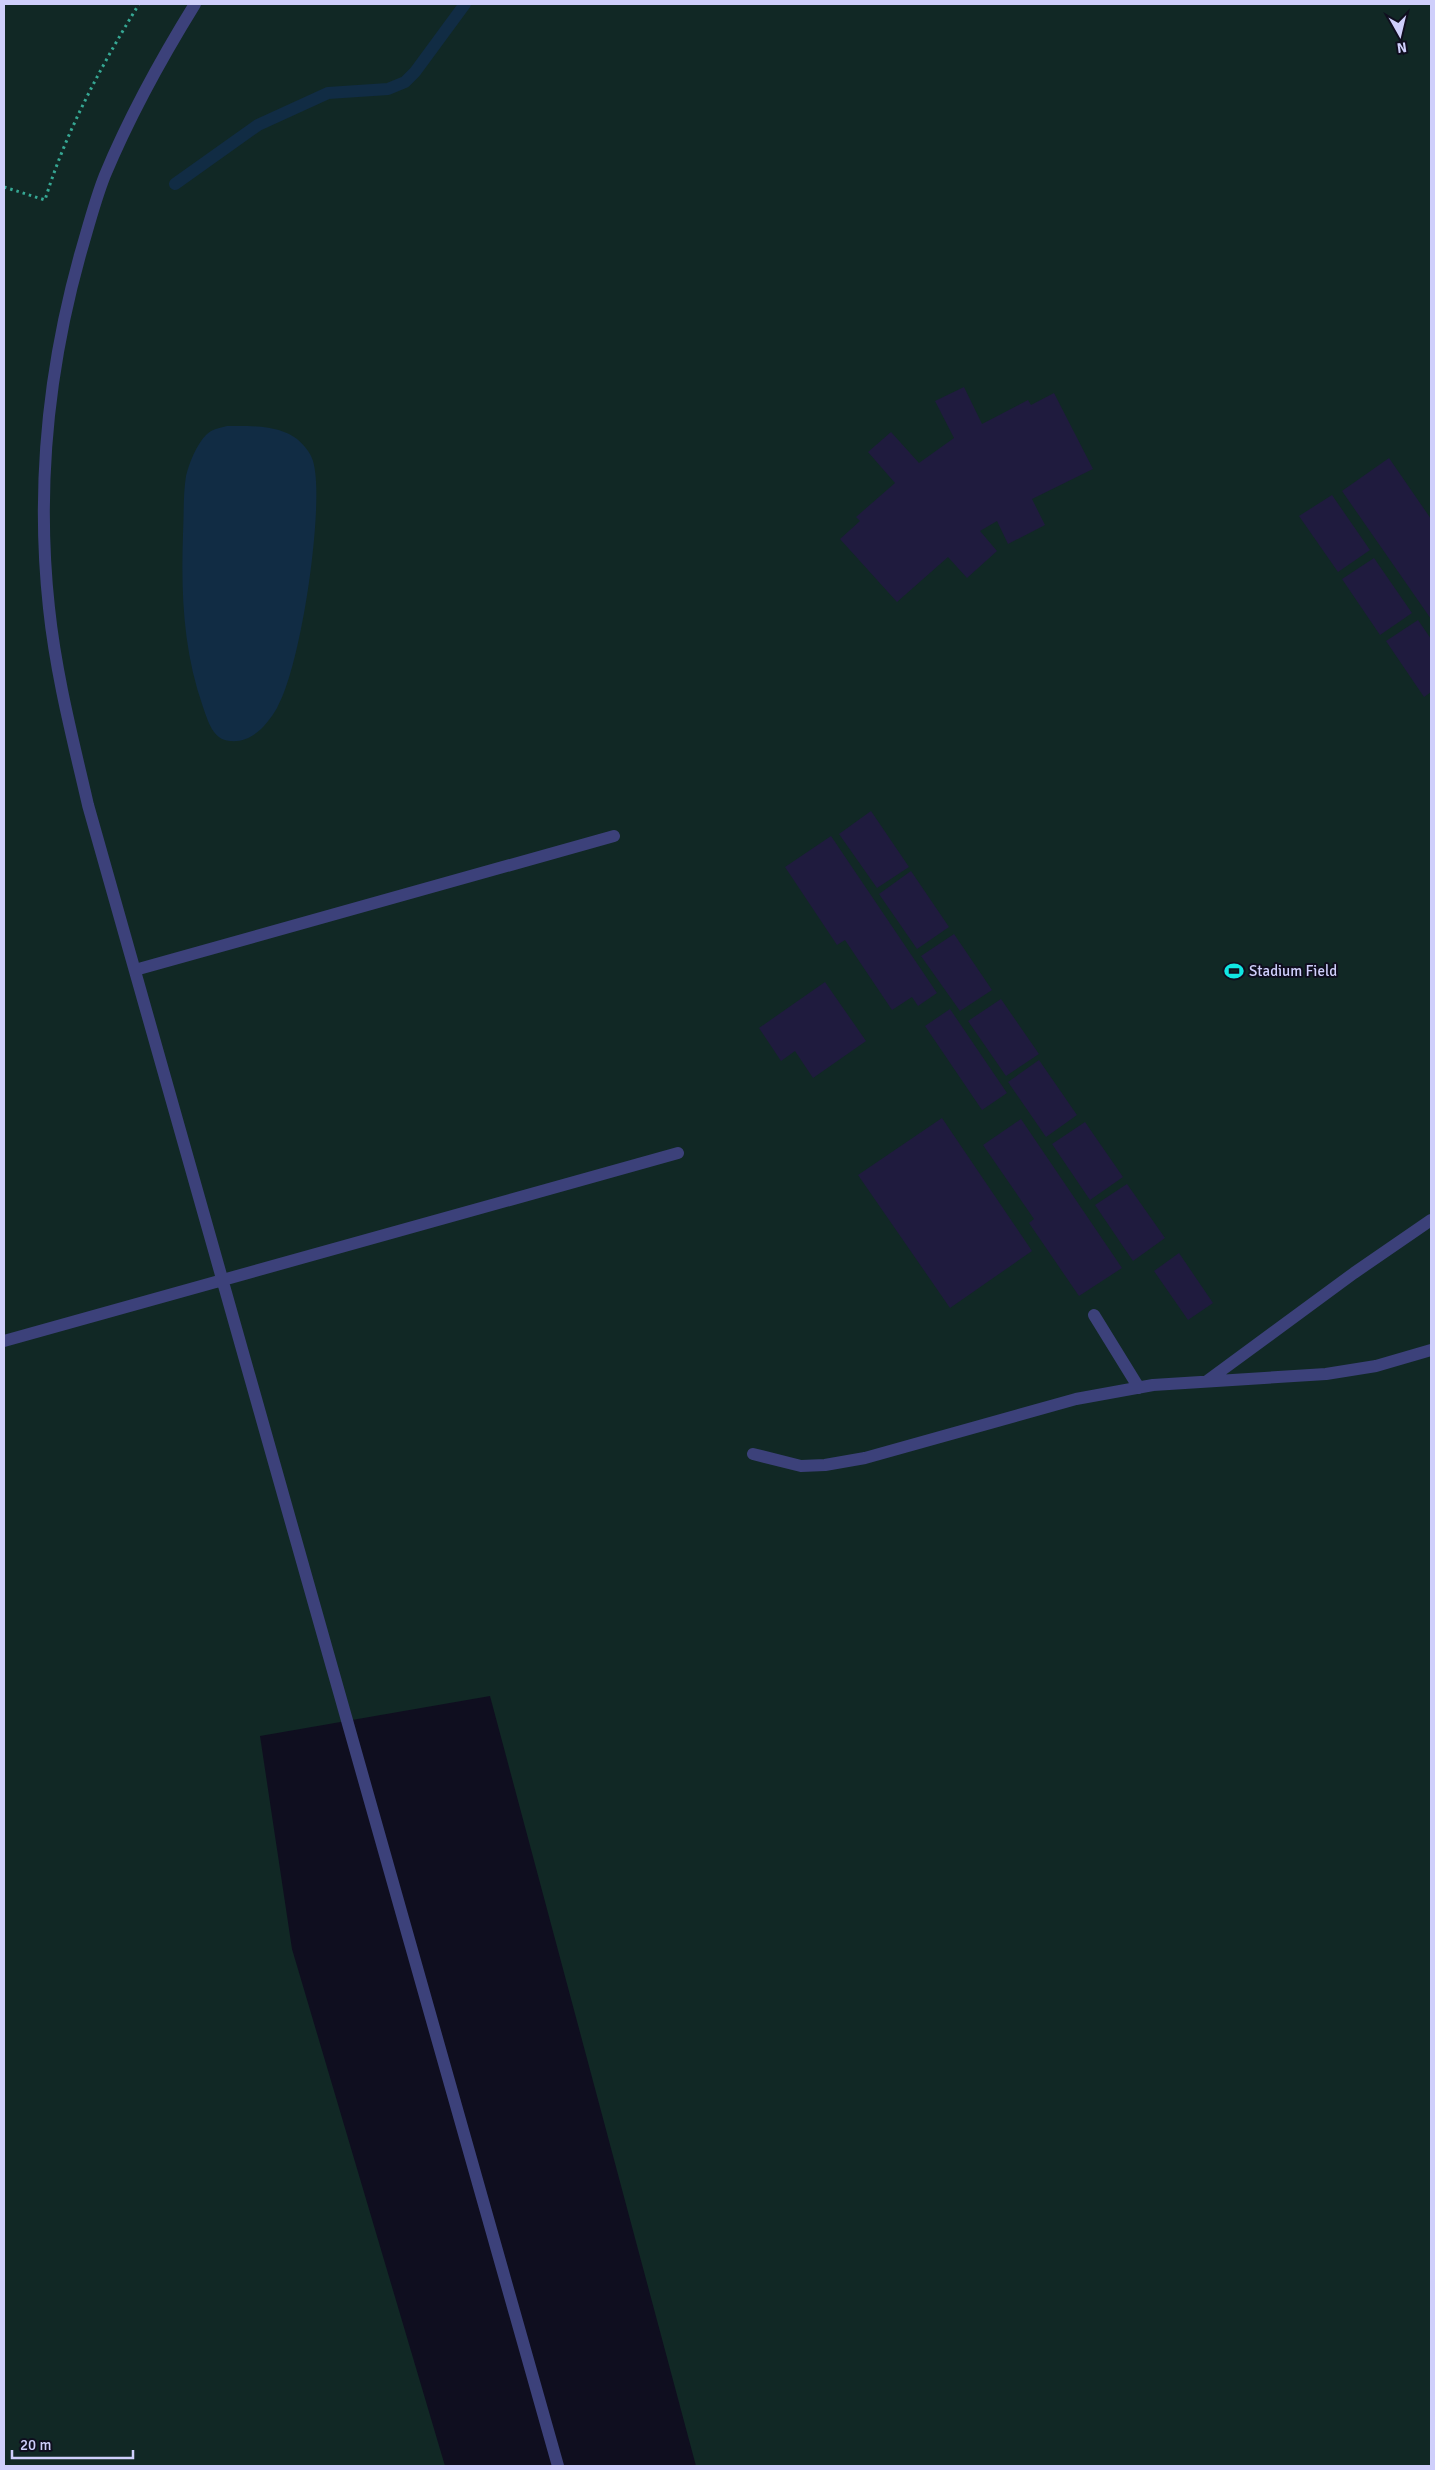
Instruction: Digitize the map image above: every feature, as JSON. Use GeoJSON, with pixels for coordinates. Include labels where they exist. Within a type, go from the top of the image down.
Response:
{"type":"FeatureCollection","features":[{"type":"Feature","properties":{"kind":"street"},"geometry":{"type":"LineString","coordinates":[[195,4],[165,52],[105,176],[85,237],[60,336],[46,430],[43,498],[49,609],[58,670],[88,805],[558,2466]]}},
{"type":"Feature","properties":{"kind":"street"},"geometry":{"type":"LineString","coordinates":[[135,970],[614,836]]}},
{"type":"Feature","properties":{"kind":"street"},"geometry":{"type":"LineString","coordinates":[[4,1341],[678,1152]]}},
{"type":"Feature","properties":{"kind":"street"},"geometry":{"type":"LineString","coordinates":[[1207,1381],[1354,1273],[1431,1220]]}},
{"type":"Feature","properties":{"kind":"street"},"geometry":{"type":"LineString","coordinates":[[1094,1314],[1139,1388]]}},
{"type":"Feature","properties":{"kind":"street"},"geometry":{"type":"LineString","coordinates":[[752,1454],[801,1466],[825,1465],[865,1458],[1076,1399],[1139,1388],[1207,1381],[1326,1374],[1376,1366],[1431,1350]]}},
{"type":"Feature","properties":{"kind":"path"},"geometry":{"type":"LineString","coordinates":[[4,187],[45,200],[52,178],[83,104],[139,4]]}},
{"type":"Feature","properties":{"kind":"green space"},"geometry":{"type":"Polygon","coordinates":[[[4,4],[1431,4],[1431,2466],[696,2466],[490,1696],[260,1736],[292,1949],[445,2466],[4,2466],[4,4]]]}},
{"type":"Feature","properties":{"kind":"water"},"geometry":{"type":"Polygon","coordinates":[[[227,426],[269,428],[279,430],[298,439],[311,455],[313,461],[316,493],[308,592],[294,660],[286,688],[269,721],[252,736],[238,741],[224,740],[219,737],[212,729],[207,718],[191,664],[183,600],[182,556],[186,476],[194,454],[206,435],[211,431],[227,426]]]}},
{"type":"Feature","properties":{"kind":"building"},"geometry":{"type":"Polygon","coordinates":[[[964,387],[982,424],[1028,400],[1031,405],[1054,393],[1093,469],[1032,499],[1045,525],[1008,544],[997,521],[980,531],[997,551],[967,578],[948,557],[897,602],[840,539],[860,521],[856,517],[895,483],[868,452],[891,432],[919,463],[954,438],[935,401],[964,387]]]}},
{"type":"Feature","properties":{"kind":"building"},"geometry":{"type":"Polygon","coordinates":[[[1389,458],[1431,519],[1431,619],[1342,491],[1389,458]]]}},
{"type":"Feature","properties":{"kind":"building"},"geometry":{"type":"Polygon","coordinates":[[[1332,495],[1370,550],[1338,572],[1299,516],[1332,495]]]}},
{"type":"Feature","properties":{"kind":"building"},"geometry":{"type":"Polygon","coordinates":[[[1374,558],[1412,613],[1380,635],[1342,579],[1374,558]]]}},
{"type":"Feature","properties":{"kind":"building"},"geometry":{"type":"Polygon","coordinates":[[[1418,620],[1431,639],[1431,692],[1424,697],[1386,641],[1418,620]]]}},
{"type":"Feature","properties":{"kind":"building"},"geometry":{"type":"Polygon","coordinates":[[[871,811],[909,867],[877,888],[839,834],[871,811]]]}},
{"type":"Feature","properties":{"kind":"building"},"geometry":{"type":"Polygon","coordinates":[[[831,836],[937,993],[918,1006],[912,997],[892,1010],[845,940],[837,945],[785,867],[831,836]]]}},
{"type":"Feature","properties":{"kind":"building"},"geometry":{"type":"Polygon","coordinates":[[[911,871],[949,927],[917,949],[879,894],[911,871]]]}},
{"type":"Feature","properties":{"kind":"building"},"geometry":{"type":"Polygon","coordinates":[[[954,934],[992,990],[960,1011],[921,956],[954,934]]]}},
{"type":"Feature","properties":{"kind":"building"},"geometry":{"type":"Polygon","coordinates":[[[825,982],[866,1041],[813,1078],[795,1051],[781,1061],[759,1028],[825,982]]]}},
{"type":"Feature","properties":{"kind":"building"},"geometry":{"type":"Polygon","coordinates":[[[1001,999],[1039,1054],[1006,1076],[968,1021],[1001,999]]]}},
{"type":"Feature","properties":{"kind":"building"},"geometry":{"type":"Polygon","coordinates":[[[950,1009],[1007,1093],[982,1110],[925,1026],[950,1009]]]}},
{"type":"Feature","properties":{"kind":"building"},"geometry":{"type":"Polygon","coordinates":[[[1039,1060],[1077,1115],[1046,1137],[1008,1082],[1039,1060]]]}},
{"type":"Feature","properties":{"kind":"building"},"geometry":{"type":"Polygon","coordinates":[[[942,1118],[1032,1251],[950,1308],[858,1175],[942,1118]]]}},
{"type":"Feature","properties":{"kind":"building"},"geometry":{"type":"Polygon","coordinates":[[[1021,1119],[1122,1268],[1079,1296],[1029,1223],[1034,1219],[983,1145],[1021,1119]]]}},
{"type":"Feature","properties":{"kind":"building"},"geometry":{"type":"Polygon","coordinates":[[[1085,1122],[1123,1177],[1090,1200],[1052,1144],[1085,1122]]]}},
{"type":"Feature","properties":{"kind":"building"},"geometry":{"type":"Polygon","coordinates":[[[1127,1184],[1165,1238],[1133,1261],[1095,1205],[1127,1184]]]}},
{"type":"Feature","properties":{"kind":"building"},"geometry":{"type":"Polygon","coordinates":[[[1179,1253],[1213,1303],[1188,1320],[1154,1271],[1179,1253]]]}},
{"type":"Feature","properties":{"kind":"waterway"},"geometry":{"type":"LineString","coordinates":[[175,184],[258,125],[328,93],[388,89],[405,82],[415,72],[465,4]]}},
{"type":"Feature","properties":{"kind":"place","name":"Stadium Field"},"geometry":{"type":"Point","coordinates":[1234,971]}}]}
